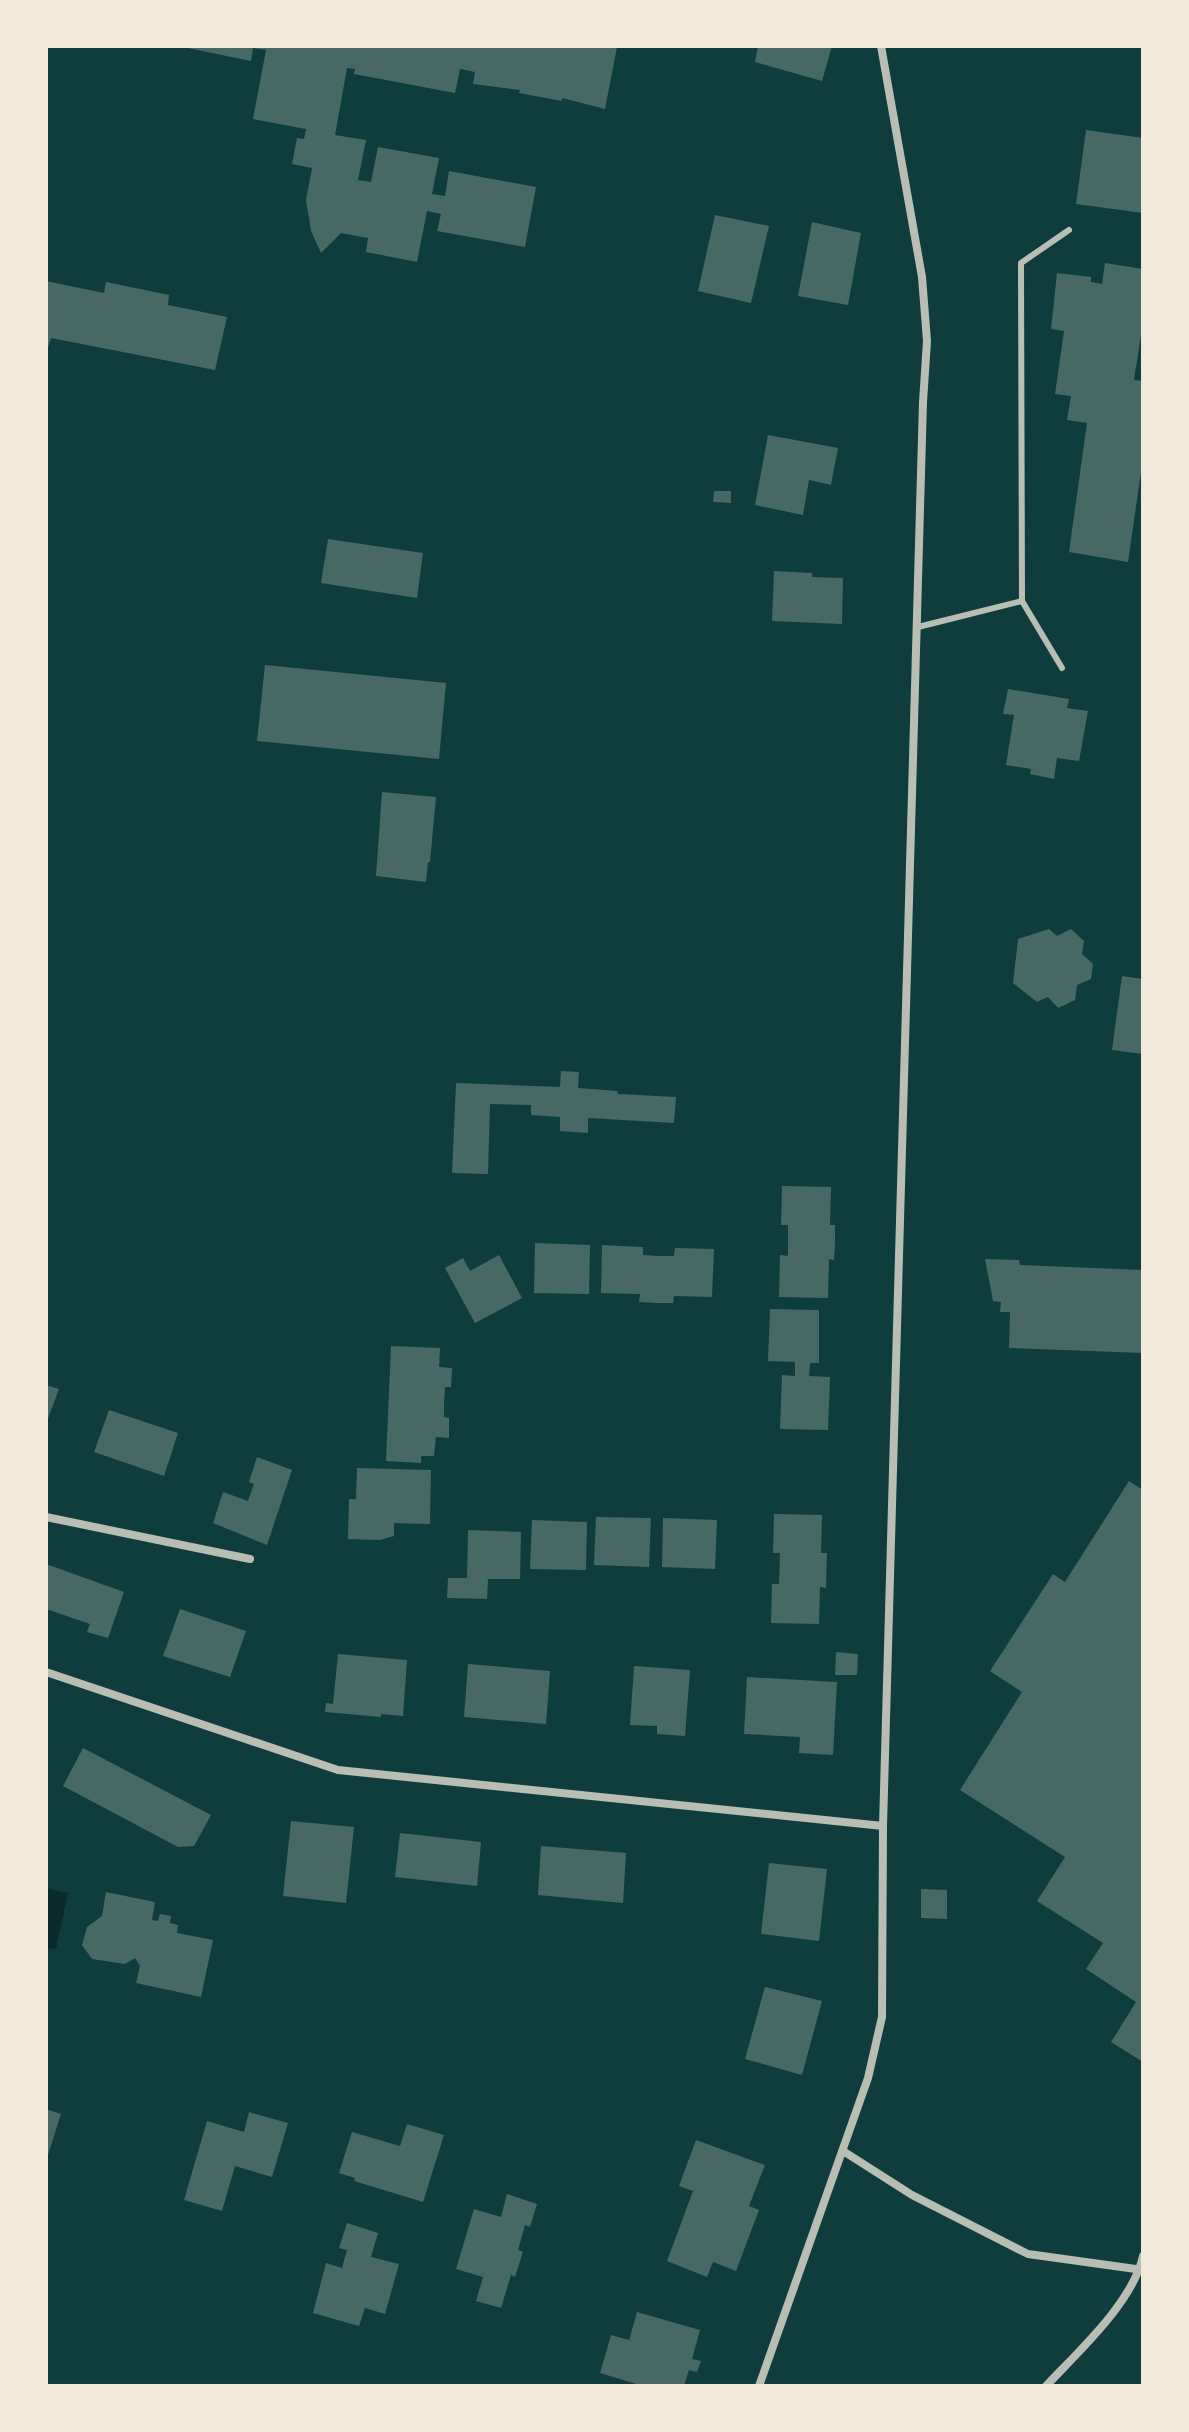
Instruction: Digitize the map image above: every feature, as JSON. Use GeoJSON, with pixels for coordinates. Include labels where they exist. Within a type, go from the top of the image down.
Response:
{"type":"FeatureCollection","features":[{"type":"Feature","properties":{"kind":"street"},"geometry":{"type":"LineString","coordinates":[[759,2386],[868,2078],[882,2017],[883,1826],[927,341],[922,277],[881,46]]}},
{"type":"Feature","properties":{"kind":"street"},"geometry":{"type":"LineString","coordinates":[[46,1517],[250,1559]]}},
{"type":"Feature","properties":{"kind":"street"},"geometry":{"type":"LineString","coordinates":[[46,1672],[338,1770],[883,1826]]}},
{"type":"Feature","properties":{"kind":"street"},"geometry":{"type":"LineString","coordinates":[[843,2151],[912,2195],[1028,2254],[1142,2269]]}},
{"type":"Feature","properties":{"kind":"street"},"geometry":{"type":"LineString","coordinates":[[1046,2386],[1104,2325],[1142,2269],[1143,2256]]}},
{"type":"Feature","properties":{"kind":"lane"},"geometry":{"type":"LineString","coordinates":[[1062,668],[1022,601],[1021,263],[1069,230]]}},
{"type":"Feature","properties":{"kind":"lane"},"geometry":{"type":"LineString","coordinates":[[918,627],[1022,601]]}},
{"type":"Feature","properties":{"kind":"water"},"geometry":{"type":"Polygon","coordinates":[[[46,1888],[68,1893],[56,1949],[50,1948],[46,1952],[46,1888]]]}},
{"type":"Feature","properties":{"kind":"building"},"geometry":{"type":"Polygon","coordinates":[[[178,46],[617,47],[605,109],[562,98],[562,101],[519,93],[520,90],[473,84],[475,72],[460,69],[455,93],[354,74],[355,69],[347,68],[335,135],[366,140],[358,180],[371,182],[378,147],[439,158],[432,194],[445,196],[449,171],[536,187],[525,247],[437,231],[441,214],[427,211],[417,262],[366,252],[368,238],[341,233],[321,253],[311,231],[306,200],[312,168],[292,164],[297,138],[304,139],[306,129],[253,119],[266,50],[253,48],[251,61],[178,46]]]}},
{"type":"Feature","properties":{"kind":"building"},"geometry":{"type":"Polygon","coordinates":[[[758,46],[832,46],[822,81],[755,62],[758,46]]]}},
{"type":"Feature","properties":{"kind":"building"},"geometry":{"type":"Polygon","coordinates":[[[1086,130],[1143,138],[1143,213],[1076,204],[1086,130]]]}},
{"type":"Feature","properties":{"kind":"building"},"geometry":{"type":"Polygon","coordinates":[[[715,215],[769,226],[751,303],[698,291],[715,215]]]}},
{"type":"Feature","properties":{"kind":"building"},"geometry":{"type":"Polygon","coordinates":[[[812,222],[861,233],[848,305],[798,296],[812,222]]]}},
{"type":"Feature","properties":{"kind":"building"},"geometry":{"type":"Polygon","coordinates":[[[1105,263],[1143,269],[1143,322],[1134,380],[1143,381],[1143,458],[1128,562],[1069,552],[1087,423],[1067,420],[1071,396],[1055,394],[1064,331],[1051,329],[1057,273],[1091,277],[1091,282],[1102,284],[1105,263]]]}},
{"type":"Feature","properties":{"kind":"building"},"geometry":{"type":"Polygon","coordinates":[[[46,281],[104,293],[106,282],[169,295],[168,305],[227,317],[215,370],[51,338],[46,354],[46,281]]]}},
{"type":"Feature","properties":{"kind":"building"},"geometry":{"type":"Polygon","coordinates":[[[768,435],[838,448],[831,485],[809,480],[803,515],[755,505],[768,435]]]}},
{"type":"Feature","properties":{"kind":"building"},"geometry":{"type":"Polygon","coordinates":[[[714,491],[731,491],[731,503],[713,502],[714,491]]]}},
{"type":"Feature","properties":{"kind":"building"},"geometry":{"type":"Polygon","coordinates":[[[328,539],[423,553],[417,598],[321,583],[328,539]]]}},
{"type":"Feature","properties":{"kind":"building"},"geometry":{"type":"Polygon","coordinates":[[[774,571],[843,578],[842,624],[772,621],[774,571]]]}},
{"type":"Feature","properties":{"kind":"building"},"geometry":{"type":"Polygon","coordinates":[[[265,665],[446,683],[439,759],[257,741],[265,665]]]}},
{"type":"Feature","properties":{"kind":"building"},"geometry":{"type":"Polygon","coordinates":[[[1008,689],[1069,699],[1067,708],[1088,711],[1079,761],[1057,758],[1054,779],[1030,774],[1031,769],[1006,765],[1014,715],[1003,714],[1008,689]]]}},
{"type":"Feature","properties":{"kind":"building"},"geometry":{"type":"Polygon","coordinates":[[[382,792],[436,797],[426,882],[376,876],[382,792]]]}},
{"type":"Feature","properties":{"kind":"building"},"geometry":{"type":"Polygon","coordinates":[[[1049,929],[1057,936],[1071,929],[1084,941],[1082,954],[1093,964],[1091,979],[1077,985],[1075,1000],[1058,1008],[1048,997],[1037,1002],[1013,983],[1018,939],[1049,929]]]}},
{"type":"Feature","properties":{"kind":"building"},"geometry":{"type":"Polygon","coordinates":[[[1122,976],[1143,979],[1143,1054],[1112,1050],[1122,976]]]}},
{"type":"Feature","properties":{"kind":"building"},"geometry":{"type":"Polygon","coordinates":[[[561,1071],[579,1072],[578,1088],[676,1097],[674,1123],[588,1118],[588,1133],[560,1131],[560,1117],[531,1115],[531,1105],[490,1104],[488,1174],[452,1173],[456,1083],[560,1087],[561,1071]]]}},
{"type":"Feature","properties":{"kind":"building"},"geometry":{"type":"Polygon","coordinates":[[[782,1186],[831,1187],[830,1225],[835,1225],[835,1244],[834,1260],[829,1259],[828,1298],[779,1297],[780,1255],[788,1256],[788,1225],[781,1225],[782,1186]]]}},
{"type":"Feature","properties":{"kind":"building"},"geometry":{"type":"Polygon","coordinates":[[[535,1243],[590,1245],[589,1294],[534,1293],[535,1243]]]}},
{"type":"Feature","properties":{"kind":"building"},"geometry":{"type":"Polygon","coordinates":[[[602,1245],[643,1247],[643,1255],[658,1256],[674,1256],[675,1248],[714,1249],[712,1297],[674,1296],[673,1303],[656,1303],[639,1302],[640,1294],[601,1293],[602,1245]]]}},
{"type":"Feature","properties":{"kind":"building"},"geometry":{"type":"Polygon","coordinates":[[[499,1255],[522,1298],[475,1323],[445,1268],[463,1258],[470,1271],[499,1255]]]}},
{"type":"Feature","properties":{"kind":"building"},"geometry":{"type":"Polygon","coordinates":[[[985,1259],[1019,1260],[1020,1265],[1143,1270],[1143,1353],[1009,1348],[1010,1312],[1000,1312],[1001,1302],[993,1301],[985,1259]]]}},
{"type":"Feature","properties":{"kind":"building"},"geometry":{"type":"Polygon","coordinates":[[[770,1309],[819,1310],[819,1363],[810,1363],[809,1376],[830,1377],[828,1430],[780,1429],[782,1375],[795,1376],[795,1362],[768,1361],[770,1309]]]}},
{"type":"Feature","properties":{"kind":"building"},"geometry":{"type":"Polygon","coordinates":[[[391,1346],[440,1348],[439,1367],[452,1368],[451,1387],[445,1387],[444,1404],[444,1417],[449,1418],[449,1438],[436,1437],[434,1456],[421,1456],[421,1463],[386,1461],[391,1346]]]}},
{"type":"Feature","properties":{"kind":"building"},"geometry":{"type":"Polygon","coordinates":[[[46,1385],[59,1389],[46,1424],[46,1385]]]}},
{"type":"Feature","properties":{"kind":"building"},"geometry":{"type":"Polygon","coordinates":[[[109,1410],[178,1433],[164,1476],[94,1452],[109,1410]]]}},
{"type":"Feature","properties":{"kind":"building"},"geometry":{"type":"Polygon","coordinates":[[[257,1457],[292,1470],[267,1545],[213,1523],[223,1492],[248,1501],[254,1484],[249,1482],[257,1457]]]}},
{"type":"Feature","properties":{"kind":"building"},"geometry":{"type":"Polygon","coordinates":[[[357,1468],[431,1470],[430,1524],[394,1523],[394,1536],[380,1540],[348,1539],[349,1499],[356,1499],[357,1468]]]}},
{"type":"Feature","properties":{"kind":"building"},"geometry":{"type":"Polygon","coordinates":[[[1129,1481],[1143,1490],[1143,2062],[1111,2042],[1136,2002],[1086,1969],[1103,1943],[1037,1901],[1065,1857],[960,1790],[1022,1692],[990,1671],[1053,1574],[1065,1582],[1129,1481]]]}},
{"type":"Feature","properties":{"kind":"building"},"geometry":{"type":"Polygon","coordinates":[[[774,1514],[822,1515],[821,1553],[827,1553],[826,1588],[820,1587],[819,1624],[771,1623],[772,1584],[779,1584],[780,1553],[773,1553],[774,1514]]]}},
{"type":"Feature","properties":{"kind":"building"},"geometry":{"type":"Polygon","coordinates":[[[596,1517],[651,1518],[649,1567],[594,1565],[596,1517]]]}},
{"type":"Feature","properties":{"kind":"building"},"geometry":{"type":"Polygon","coordinates":[[[663,1518],[717,1520],[715,1569],[662,1567],[663,1518]]]}},
{"type":"Feature","properties":{"kind":"building"},"geometry":{"type":"Polygon","coordinates":[[[532,1520],[587,1522],[586,1570],[530,1569],[532,1520]]]}},
{"type":"Feature","properties":{"kind":"building"},"geometry":{"type":"Polygon","coordinates":[[[468,1530],[521,1532],[520,1579],[488,1579],[487,1599],[447,1598],[448,1578],[467,1578],[468,1530]]]}},
{"type":"Feature","properties":{"kind":"building"},"geometry":{"type":"Polygon","coordinates":[[[46,1564],[124,1592],[108,1638],[87,1632],[90,1624],[46,1609],[46,1564]]]}},
{"type":"Feature","properties":{"kind":"building"},"geometry":{"type":"Polygon","coordinates":[[[180,1609],[246,1631],[230,1677],[163,1656],[180,1609]]]}},
{"type":"Feature","properties":{"kind":"building"},"geometry":{"type":"Polygon","coordinates":[[[836,1652],[858,1654],[857,1675],[835,1675],[836,1652]]]}},
{"type":"Feature","properties":{"kind":"building"},"geometry":{"type":"Polygon","coordinates":[[[338,1654],[407,1660],[403,1716],[325,1712],[326,1703],[333,1704],[338,1654]]]}},
{"type":"Feature","properties":{"kind":"building"},"geometry":{"type":"Polygon","coordinates":[[[468,1664],[550,1671],[546,1724],[464,1717],[468,1664]]]}},
{"type":"Feature","properties":{"kind":"building"},"geometry":{"type":"Polygon","coordinates":[[[634,1666],[690,1670],[685,1736],[657,1734],[657,1726],[630,1725],[634,1666]]]}},
{"type":"Feature","properties":{"kind":"building"},"geometry":{"type":"Polygon","coordinates":[[[747,1677],[837,1682],[833,1755],[799,1753],[800,1737],[744,1734],[747,1677]]]}},
{"type":"Feature","properties":{"kind":"building"},"geometry":{"type":"Polygon","coordinates":[[[83,1748],[211,1815],[194,1846],[178,1847],[63,1786],[83,1748]]]}},
{"type":"Feature","properties":{"kind":"building"},"geometry":{"type":"Polygon","coordinates":[[[291,1821],[354,1827],[346,1903],[283,1896],[291,1821]]]}},
{"type":"Feature","properties":{"kind":"building"},"geometry":{"type":"Polygon","coordinates":[[[400,1833],[481,1842],[477,1886],[395,1877],[400,1833]]]}},
{"type":"Feature","properties":{"kind":"building"},"geometry":{"type":"Polygon","coordinates":[[[541,1846],[626,1853],[623,1903],[538,1895],[541,1846]]]}},
{"type":"Feature","properties":{"kind":"building"},"geometry":{"type":"Polygon","coordinates":[[[769,1863],[827,1869],[819,1941],[761,1934],[769,1863]]]}},
{"type":"Feature","properties":{"kind":"building"},"geometry":{"type":"Polygon","coordinates":[[[921,1889],[947,1890],[947,1919],[921,1918],[921,1889]]]}},
{"type":"Feature","properties":{"kind":"building"},"geometry":{"type":"Polygon","coordinates":[[[106,1892],[155,1902],[152,1920],[158,1921],[160,1914],[171,1916],[170,1923],[178,1925],[177,1933],[213,1940],[201,1997],[136,1983],[140,1966],[135,1958],[125,1964],[92,1959],[82,1945],[87,1927],[102,1916],[106,1892]]]}},
{"type":"Feature","properties":{"kind":"building"},"geometry":{"type":"Polygon","coordinates":[[[765,1987],[822,2001],[802,2075],[745,2059],[765,1987]]]}},
{"type":"Feature","properties":{"kind":"building"},"geometry":{"type":"Polygon","coordinates":[[[46,2109],[61,2114],[47,2158],[46,2158],[46,2109]]]}},
{"type":"Feature","properties":{"kind":"building"},"geometry":{"type":"Polygon","coordinates":[[[249,2112],[288,2123],[272,2177],[235,2166],[222,2211],[184,2200],[207,2121],[244,2132],[249,2112]]]}},
{"type":"Feature","properties":{"kind":"building"},"geometry":{"type":"Polygon","coordinates":[[[407,2124],[444,2135],[423,2202],[354,2181],[355,2178],[339,2173],[352,2132],[400,2146],[407,2124]]]}},
{"type":"Feature","properties":{"kind":"building"},"geometry":{"type":"Polygon","coordinates":[[[696,2140],[765,2165],[749,2206],[759,2210],[736,2271],[713,2262],[707,2277],[667,2261],[693,2191],[679,2186],[696,2140]]]}},
{"type":"Feature","properties":{"kind":"building"},"geometry":{"type":"Polygon","coordinates":[[[507,2194],[537,2204],[530,2227],[525,2225],[518,2250],[523,2252],[515,2277],[511,2275],[501,2308],[476,2301],[483,2277],[456,2269],[474,2209],[501,2217],[507,2194]]]}},
{"type":"Feature","properties":{"kind":"building"},"geometry":{"type":"Polygon","coordinates":[[[347,2223],[378,2233],[371,2257],[399,2264],[385,2314],[365,2308],[359,2326],[313,2313],[326,2263],[342,2268],[347,2250],[339,2248],[347,2223]]]}},
{"type":"Feature","properties":{"kind":"building"},"geometry":{"type":"Polygon","coordinates":[[[637,2312],[700,2330],[692,2359],[701,2361],[697,2372],[689,2370],[684,2386],[643,2386],[600,2373],[611,2335],[629,2340],[637,2312]]]}}]}
